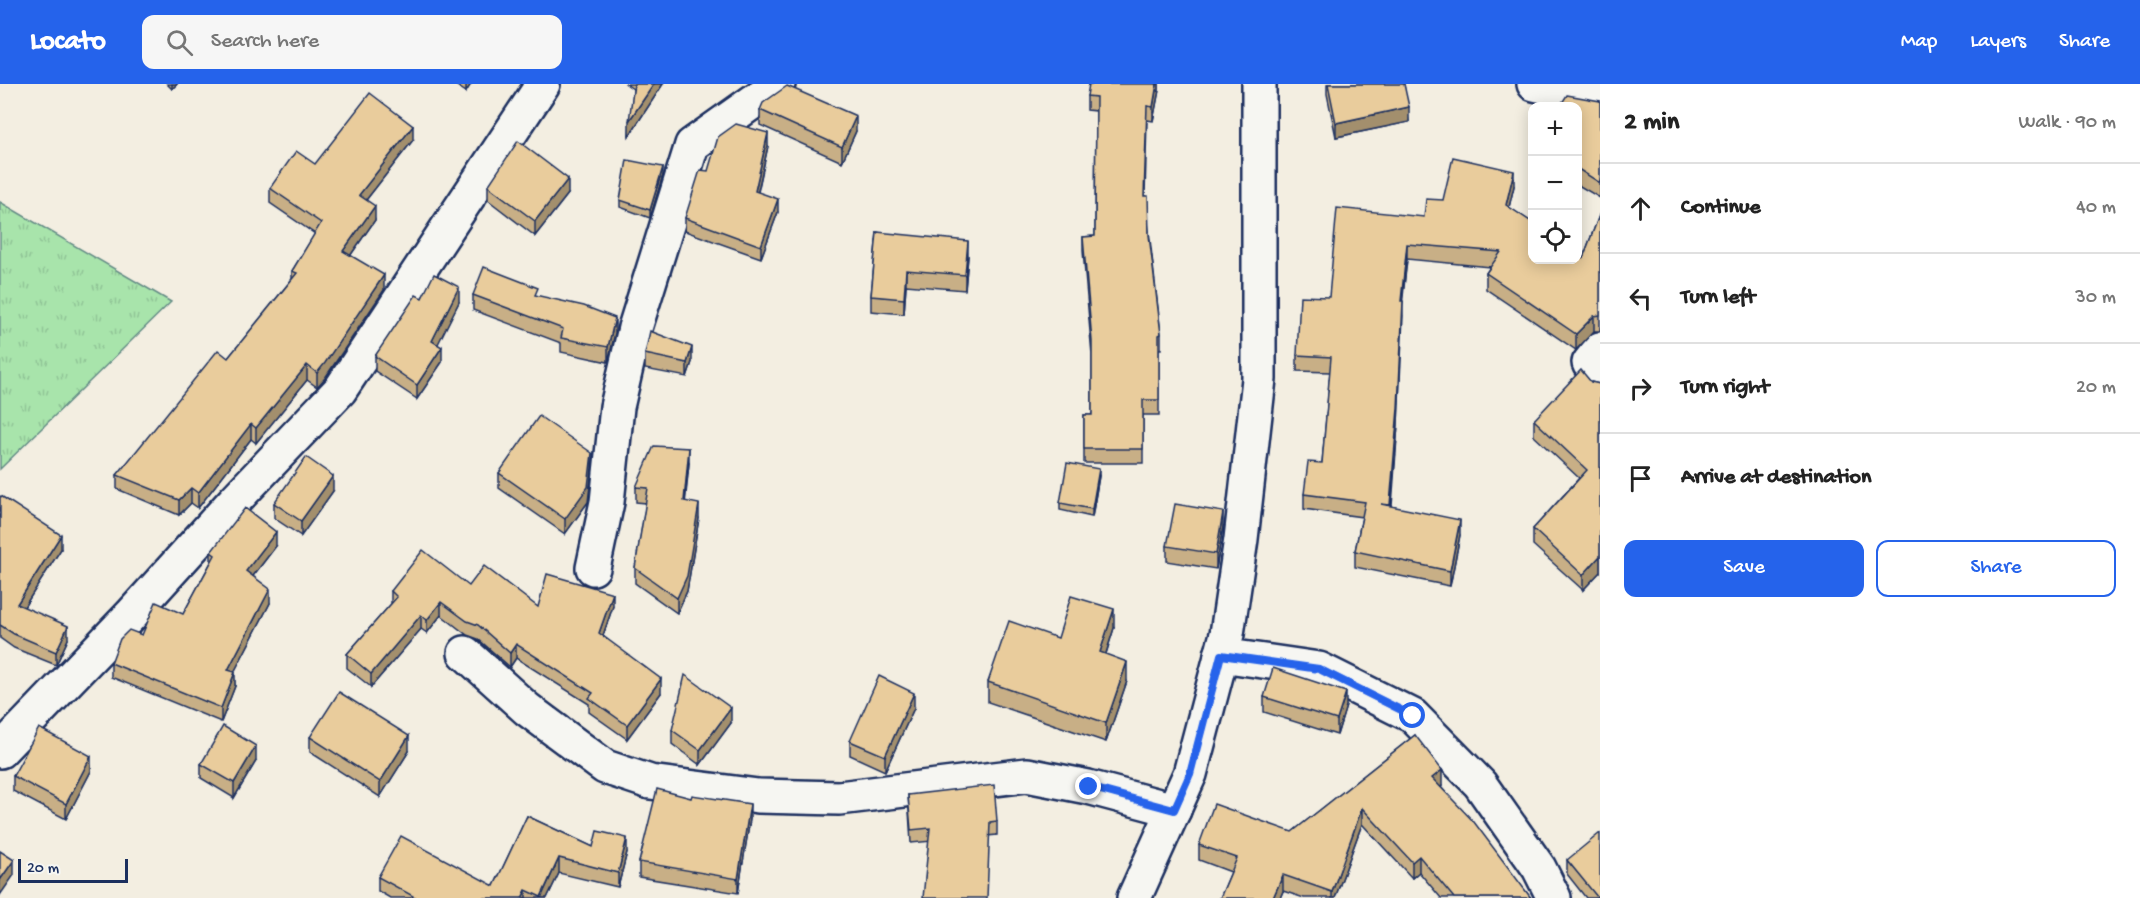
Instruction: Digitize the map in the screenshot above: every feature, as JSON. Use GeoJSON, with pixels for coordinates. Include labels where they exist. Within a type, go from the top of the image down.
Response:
{"type":"FeatureCollection","features":[{"type":"Feature","properties":{"kind":"street"},"geometry":{"type":"LineString","coordinates":[[0,751],[131,615],[235,500],[340,390],[543,84]]}},
{"type":"Feature","properties":{"kind":"street"},"geometry":{"type":"LineString","coordinates":[[593,568],[607,502],[617,407],[635,328],[692,145],[778,84]]}},
{"type":"Feature","properties":{"kind":"street"},"geometry":{"type":"LineString","coordinates":[[1134,898],[1190,774],[1227,634],[1241,539],[1259,379],[1259,84]]}},
{"type":"Feature","properties":{"kind":"street"},"geometry":{"type":"LineString","coordinates":[[1533,84],[1600,99]]}},
{"type":"Feature","properties":{"kind":"street"},"geometry":{"type":"LineString","coordinates":[[1600,349],[1589,363],[1600,381]]}},
{"type":"Feature","properties":{"kind":"street"},"geometry":{"type":"LineString","coordinates":[[465,653],[527,709],[605,767],[650,782],[758,796],[839,798],[1026,776],[1089,787],[1174,810]]}},
{"type":"Feature","properties":{"kind":"street"},"geometry":{"type":"LineString","coordinates":[[1221,655],[1319,669],[1413,716],[1480,784],[1539,868],[1554,898]]}},
{"type":"Feature","properties":{"kind":"green space"},"geometry":{"type":"Polygon","coordinates":[[[0,202],[171,302],[0,469],[0,202]]]}},
{"type":"Feature","properties":{"kind":"building"},"geometry":{"type":"Polygon","coordinates":[[[634,84],[654,84],[629,121],[634,84]]]}},
{"type":"Feature","properties":{"kind":"building"},"geometry":{"type":"Polygon","coordinates":[[[1089,84],[1157,84],[1153,107],[1147,106],[1144,196],[1148,196],[1149,235],[1161,334],[1159,335],[1159,400],[1143,400],[1143,449],[1084,449],[1084,415],[1092,415],[1092,341],[1083,237],[1095,236],[1096,97],[1087,96],[1089,84]]]}},
{"type":"Feature","properties":{"kind":"building"},"geometry":{"type":"Polygon","coordinates":[[[1328,84],[1404,84],[1409,107],[1336,123],[1328,84]]]}},
{"type":"Feature","properties":{"kind":"building"},"geometry":{"type":"Polygon","coordinates":[[[787,86],[856,116],[842,147],[760,110],[763,103],[787,86]]]}},
{"type":"Feature","properties":{"kind":"building"},"geometry":{"type":"Polygon","coordinates":[[[370,93],[413,126],[359,195],[375,206],[343,251],[384,275],[317,373],[307,365],[256,428],[251,424],[198,493],[191,488],[179,500],[117,475],[218,350],[228,358],[297,273],[292,271],[321,223],[270,188],[296,151],[315,164],[370,93]]]}},
{"type":"Feature","properties":{"kind":"building"},"geometry":{"type":"Polygon","coordinates":[[[1567,95],[1600,101],[1600,183],[1582,172],[1582,102],[1563,102],[1567,95]]]}},
{"type":"Feature","properties":{"kind":"building"},"geometry":{"type":"Polygon","coordinates":[[[736,124],[768,133],[755,191],[778,199],[761,246],[685,218],[700,170],[708,171],[718,137],[736,124]]]}},
{"type":"Feature","properties":{"kind":"building"},"geometry":{"type":"Polygon","coordinates":[[[518,141],[568,179],[535,221],[488,186],[518,141]]]}},
{"type":"Feature","properties":{"kind":"building"},"geometry":{"type":"Polygon","coordinates":[[[1453,157],[1514,171],[1506,205],[1528,220],[1528,264],[1582,264],[1582,257],[1600,213],[1600,315],[1594,316],[1576,334],[1486,273],[1501,252],[1407,244],[1401,301],[1403,301],[1398,408],[1390,505],[1381,504],[1460,520],[1450,571],[1355,551],[1365,502],[1304,494],[1308,462],[1322,463],[1331,357],[1297,355],[1300,296],[1329,297],[1337,208],[1424,217],[1426,199],[1443,200],[1453,157]]]}},
{"type":"Feature","properties":{"kind":"building"},"geometry":{"type":"Polygon","coordinates":[[[627,160],[663,167],[650,210],[620,200],[627,160]]]}},
{"type":"Feature","properties":{"kind":"building"},"geometry":{"type":"Polygon","coordinates":[[[877,232],[968,241],[965,275],[906,270],[904,299],[871,296],[877,232]]]}},
{"type":"Feature","properties":{"kind":"building"},"geometry":{"type":"Polygon","coordinates":[[[484,267],[538,288],[535,295],[584,306],[615,318],[608,347],[561,338],[563,329],[473,295],[484,267]]]}},
{"type":"Feature","properties":{"kind":"building"},"geometry":{"type":"Polygon","coordinates":[[[434,274],[459,287],[432,341],[442,347],[417,385],[375,356],[416,295],[422,298],[434,274]]]}},
{"type":"Feature","properties":{"kind":"building"},"geometry":{"type":"Polygon","coordinates":[[[650,331],[692,347],[687,363],[645,354],[650,331]]]}},
{"type":"Feature","properties":{"kind":"building"},"geometry":{"type":"Polygon","coordinates":[[[1581,370],[1591,382],[1600,384],[1600,556],[1583,575],[1533,529],[1587,470],[1534,420],[1581,370]]]}},
{"type":"Feature","properties":{"kind":"building"},"geometry":{"type":"Polygon","coordinates":[[[539,416],[592,453],[588,487],[565,519],[499,473],[539,416]]]}},
{"type":"Feature","properties":{"kind":"building"},"geometry":{"type":"Polygon","coordinates":[[[654,446],[689,448],[684,501],[699,504],[687,576],[677,598],[635,568],[648,488],[636,487],[654,446]]]}},
{"type":"Feature","properties":{"kind":"building"},"geometry":{"type":"Polygon","coordinates":[[[306,457],[333,476],[301,521],[274,503],[306,457]]]}},
{"type":"Feature","properties":{"kind":"building"},"geometry":{"type":"Polygon","coordinates":[[[1067,463],[1099,469],[1092,509],[1060,503],[1067,463]]]}},
{"type":"Feature","properties":{"kind":"building"},"geometry":{"type":"Polygon","coordinates":[[[1,496],[61,535],[17,604],[68,626],[56,652],[14,634],[0,625],[1,496]]]}},
{"type":"Feature","properties":{"kind":"building"},"geometry":{"type":"Polygon","coordinates":[[[1175,504],[1223,512],[1216,554],[1167,546],[1175,504]]]}},
{"type":"Feature","properties":{"kind":"building"},"geometry":{"type":"Polygon","coordinates":[[[245,508],[276,532],[246,571],[270,589],[228,670],[235,672],[221,708],[111,663],[120,639],[129,630],[142,635],[156,602],[183,614],[215,555],[211,552],[245,508]]]}},
{"type":"Feature","properties":{"kind":"building"},"geometry":{"type":"Polygon","coordinates":[[[423,550],[469,586],[484,566],[538,607],[547,574],[613,593],[599,633],[661,679],[627,725],[589,698],[593,693],[516,644],[510,653],[478,625],[467,621],[441,602],[427,620],[421,615],[371,674],[347,654],[397,597],[391,591],[423,550]]]}},
{"type":"Feature","properties":{"kind":"building"},"geometry":{"type":"Polygon","coordinates":[[[1071,596],[1114,609],[1100,652],[1127,662],[1106,723],[988,682],[1009,621],[1058,638],[1071,596]]]}},
{"type":"Feature","properties":{"kind":"building"},"geometry":{"type":"Polygon","coordinates":[[[1273,668],[1346,692],[1337,720],[1264,697],[1273,668]]]}},
{"type":"Feature","properties":{"kind":"building"},"geometry":{"type":"Polygon","coordinates":[[[685,675],[731,708],[700,750],[672,730],[685,675]]]}},
{"type":"Feature","properties":{"kind":"building"},"geometry":{"type":"Polygon","coordinates":[[[879,676],[914,693],[885,756],[850,741],[879,676]]]}},
{"type":"Feature","properties":{"kind":"building"},"geometry":{"type":"Polygon","coordinates":[[[339,692],[409,736],[380,782],[310,737],[339,692]]]}},
{"type":"Feature","properties":{"kind":"building"},"geometry":{"type":"Polygon","coordinates":[[[223,726],[256,746],[234,783],[201,764],[223,726]]]}},
{"type":"Feature","properties":{"kind":"building"},"geometry":{"type":"Polygon","coordinates":[[[39,728],[91,756],[66,804],[13,776],[39,728]]]}},
{"type":"Feature","properties":{"kind":"building"},"geometry":{"type":"Polygon","coordinates":[[[1415,735],[1442,770],[1432,778],[1474,822],[1531,898],[1454,898],[1419,856],[1412,862],[1362,808],[1332,892],[1283,875],[1273,898],[1220,898],[1237,858],[1199,845],[1214,804],[1292,832],[1415,735]]]}},
{"type":"Feature","properties":{"kind":"building"},"geometry":{"type":"Polygon","coordinates":[[[994,785],[997,821],[990,822],[987,898],[923,898],[930,828],[911,830],[908,795],[994,785]]]}},
{"type":"Feature","properties":{"kind":"building"},"geometry":{"type":"Polygon","coordinates":[[[657,789],[691,798],[692,795],[750,804],[738,879],[639,862],[657,789]]]}},
{"type":"Feature","properties":{"kind":"building"},"geometry":{"type":"Polygon","coordinates":[[[527,816],[593,847],[597,831],[627,838],[618,873],[559,858],[541,897],[526,890],[522,898],[412,898],[413,896],[378,877],[401,836],[494,886],[527,816]]]}},
{"type":"Feature","properties":{"kind":"building"},"geometry":{"type":"Polygon","coordinates":[[[1600,833],[1600,898],[1598,898],[1567,860],[1600,833]]]}},
{"type":"Feature","properties":{"kind":"building"},"geometry":{"type":"Polygon","coordinates":[[[0,851],[14,860],[0,880],[0,851]]]}},
{"type":"Feature","properties":{"kind":"route"},"geometry":{"type":"LineString","coordinates":[[1089,787],[1174,810],[1190,774],[1221,655],[1319,669],[1413,716]]}}]}
